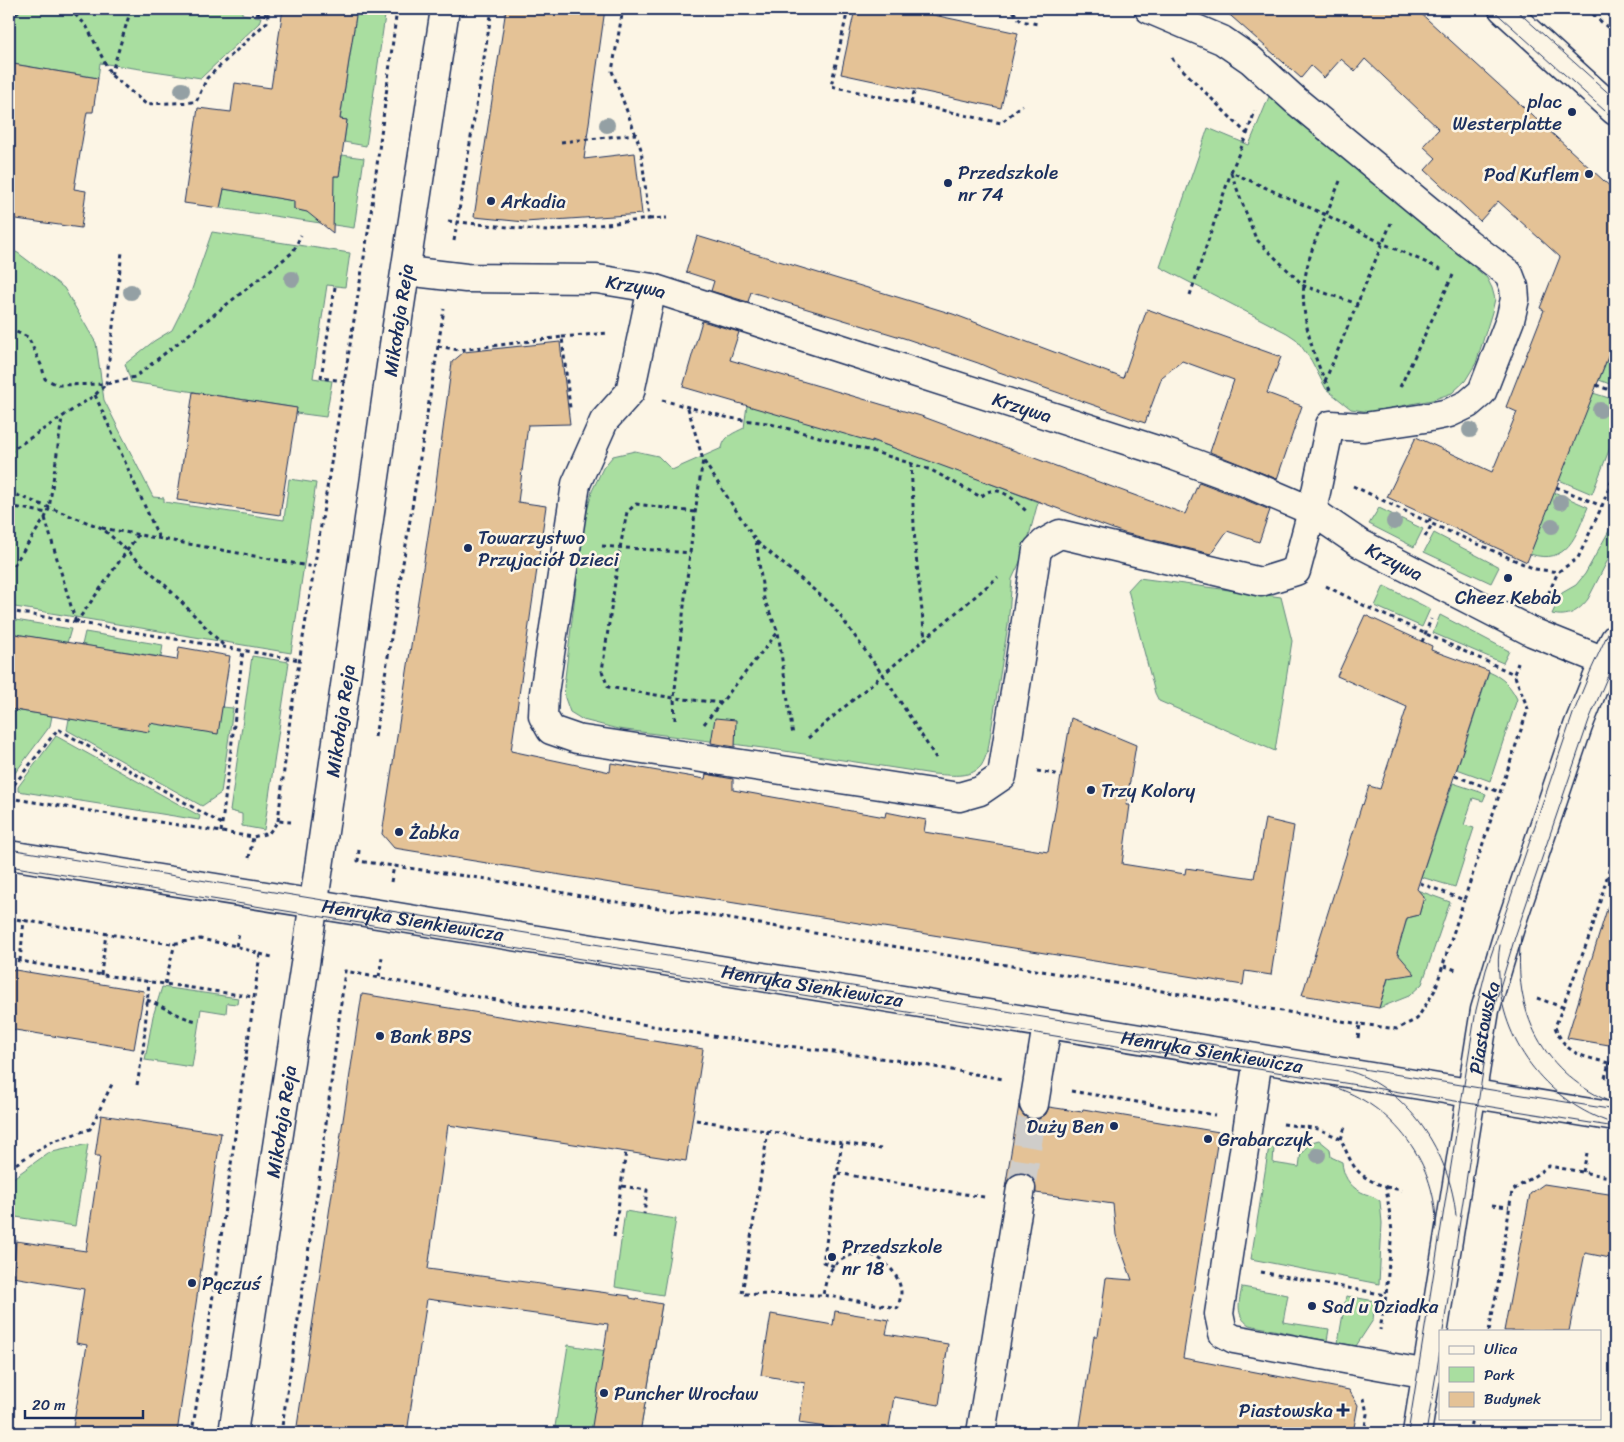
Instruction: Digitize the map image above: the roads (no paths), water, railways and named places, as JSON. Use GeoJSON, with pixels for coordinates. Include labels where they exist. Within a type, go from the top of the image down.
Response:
{"type":"FeatureCollection","features":[{"type":"Feature","properties":{"kind":"street","name":"Mikołaja Reja"},"geometry":{"type":"LineString","coordinates":[[233,1433],[314,903],[406,271],[412,217],[445,9]]}},
{"type":"Feature","properties":{"kind":"street"},"geometry":{"type":"LineString","coordinates":[[652,288],[630,392],[604,421],[576,484],[544,693],[543,716],[551,730],[577,739],[677,755],[793,760],[959,797],[980,791],[1002,776],[1037,550],[1044,543],[1060,534],[1261,582],[1296,571],[1312,511],[1330,425],[1364,427],[1449,413],[1468,404],[1482,392],[1510,320],[1515,299],[1514,288],[1509,274],[1468,243],[1295,100],[1251,60],[1222,40],[1149,9]]}},
{"type":"Feature","properties":{"kind":"street"},"geometry":{"type":"LineString","coordinates":[[1503,9],[1615,111]]}},
{"type":"Feature","properties":{"kind":"street","name":"Krzywa"},"geometry":{"type":"LineString","coordinates":[[406,271],[466,278],[597,279],[652,288],[1169,454],[1242,481],[1312,511],[1359,544],[1532,632],[1610,650]]}},
{"type":"Feature","properties":{"kind":"street","name":"Piastowska"},"geometry":{"type":"LineString","coordinates":[[1418,1433],[1470,1095],[1485,1010],[1501,956],[1578,726],[1610,650]]}},
{"type":"Feature","properties":{"kind":"street","name":"Henryka Sienkiewicza"},"geometry":{"type":"LineString","coordinates":[[9,855],[314,903],[1470,1095],[1615,1117]]}},
{"type":"Feature","properties":{"kind":"street"},"geometry":{"type":"LineString","coordinates":[[1035,1095],[1047,1024]]}},
{"type":"Feature","properties":{"kind":"street"},"geometry":{"type":"LineString","coordinates":[[1258,1059],[1220,1314],[1223,1333],[1234,1339],[1428,1374]]}},
{"type":"Feature","properties":{"kind":"street"},"geometry":{"type":"LineString","coordinates":[[981,1433],[1021,1188]]}},
{"type":"Feature","properties":{"kind":"tunnel"},"geometry":{"type":"LineString","coordinates":[[1021,1188],[1034,1104]]}},
{"type":"Feature","properties":{"kind":"tram line"},"geometry":{"type":"LineString","coordinates":[[1492,9],[1615,120]]}},
{"type":"Feature","properties":{"kind":"tram line"},"geometry":{"type":"LineString","coordinates":[[1515,9],[1615,99]]}},
{"type":"Feature","properties":{"kind":"tram line"},"geometry":{"type":"LineString","coordinates":[[1408,1433],[1476,1010],[1486,970],[1573,714],[1615,618]]}},
{"type":"Feature","properties":{"kind":"tram line"},"geometry":{"type":"LineString","coordinates":[[1443,1330],[1495,1004],[1515,937],[1589,720],[1615,659]]}},
{"type":"Feature","properties":{"kind":"tram line"},"geometry":{"type":"LineString","coordinates":[[9,849],[1615,1110]]}},
{"type":"Feature","properties":{"kind":"tram line"},"geometry":{"type":"LineString","coordinates":[[9,866],[1615,1127]]}},
{"type":"Feature","properties":{"kind":"tram line"},"geometry":{"type":"LineString","coordinates":[[1521,936],[1519,964],[1522,990],[1528,1015],[1537,1037],[1551,1058],[1568,1076],[1590,1091],[1615,1104]]}},
{"type":"Feature","properties":{"kind":"tram line"},"geometry":{"type":"LineString","coordinates":[[1500,945],[1498,968],[1502,999],[1508,1022],[1530,1064],[1564,1098],[1584,1111],[1606,1121]]}},
{"type":"Feature","properties":{"kind":"tram line"},"geometry":{"type":"LineString","coordinates":[[1345,1070],[1368,1078],[1388,1091],[1406,1107],[1422,1126],[1435,1147],[1445,1170],[1456,1216]]}},
{"type":"Feature","properties":{"kind":"tram line"},"geometry":{"type":"LineString","coordinates":[[1331,1086],[1354,1095],[1374,1107],[1408,1140],[1420,1160],[1429,1182],[1435,1206],[1436,1230]]}},
{"type":"Feature","properties":{"kind":"tram line"},"geometry":{"type":"LineString","coordinates":[[1426,1433],[1439,1357]]}},
{"type":"Feature","properties":{"kind":"place","name":"plac Westerplatte"},"geometry":{"type":"Point","coordinates":[1572,112]}},
{"type":"Feature","properties":{"kind":"place","name":"Pod Kuflem"},"geometry":{"type":"Point","coordinates":[1589,174]}},
{"type":"Feature","properties":{"kind":"place","name":"Przedszkole nr 74"},"geometry":{"type":"Point","coordinates":[948,183]}},
{"type":"Feature","properties":{"kind":"place","name":"Arkadia"},"geometry":{"type":"Point","coordinates":[491,201]}},
{"type":"Feature","properties":{"kind":"place","name":"Towarzystwo Przyjaciół Dzieci"},"geometry":{"type":"Point","coordinates":[468,548]}},
{"type":"Feature","properties":{"kind":"place","name":"Cheez Kebab"},"geometry":{"type":"Point","coordinates":[1508,578]}},
{"type":"Feature","properties":{"kind":"place","name":"Trzy Kolory"},"geometry":{"type":"Point","coordinates":[1091,790]}},
{"type":"Feature","properties":{"kind":"place","name":"Żabka"},"geometry":{"type":"Point","coordinates":[399,832]}},
{"type":"Feature","properties":{"kind":"place","name":"Bank BPS"},"geometry":{"type":"Point","coordinates":[380,1036]}},
{"type":"Feature","properties":{"kind":"place","name":"Duży Ben"},"geometry":{"type":"Point","coordinates":[1114,1126]}},
{"type":"Feature","properties":{"kind":"place","name":"Grabarczyk"},"geometry":{"type":"Point","coordinates":[1208,1139]}},
{"type":"Feature","properties":{"kind":"place","name":"Przedszkole nr 18"},"geometry":{"type":"Point","coordinates":[832,1257]}},
{"type":"Feature","properties":{"kind":"place","name":"Pączuś"},"geometry":{"type":"Point","coordinates":[192,1283]}},
{"type":"Feature","properties":{"kind":"place","name":"Sad u Dziadka"},"geometry":{"type":"Point","coordinates":[1312,1306]}},
{"type":"Feature","properties":{"kind":"place","name":"Puncher Wrocław"},"geometry":{"type":"Point","coordinates":[604,1393]}},
{"type":"Feature","properties":{"kind":"place","name":"Piastowska"},"geometry":{"type":"Point","coordinates":[1343,1410]}}]}
